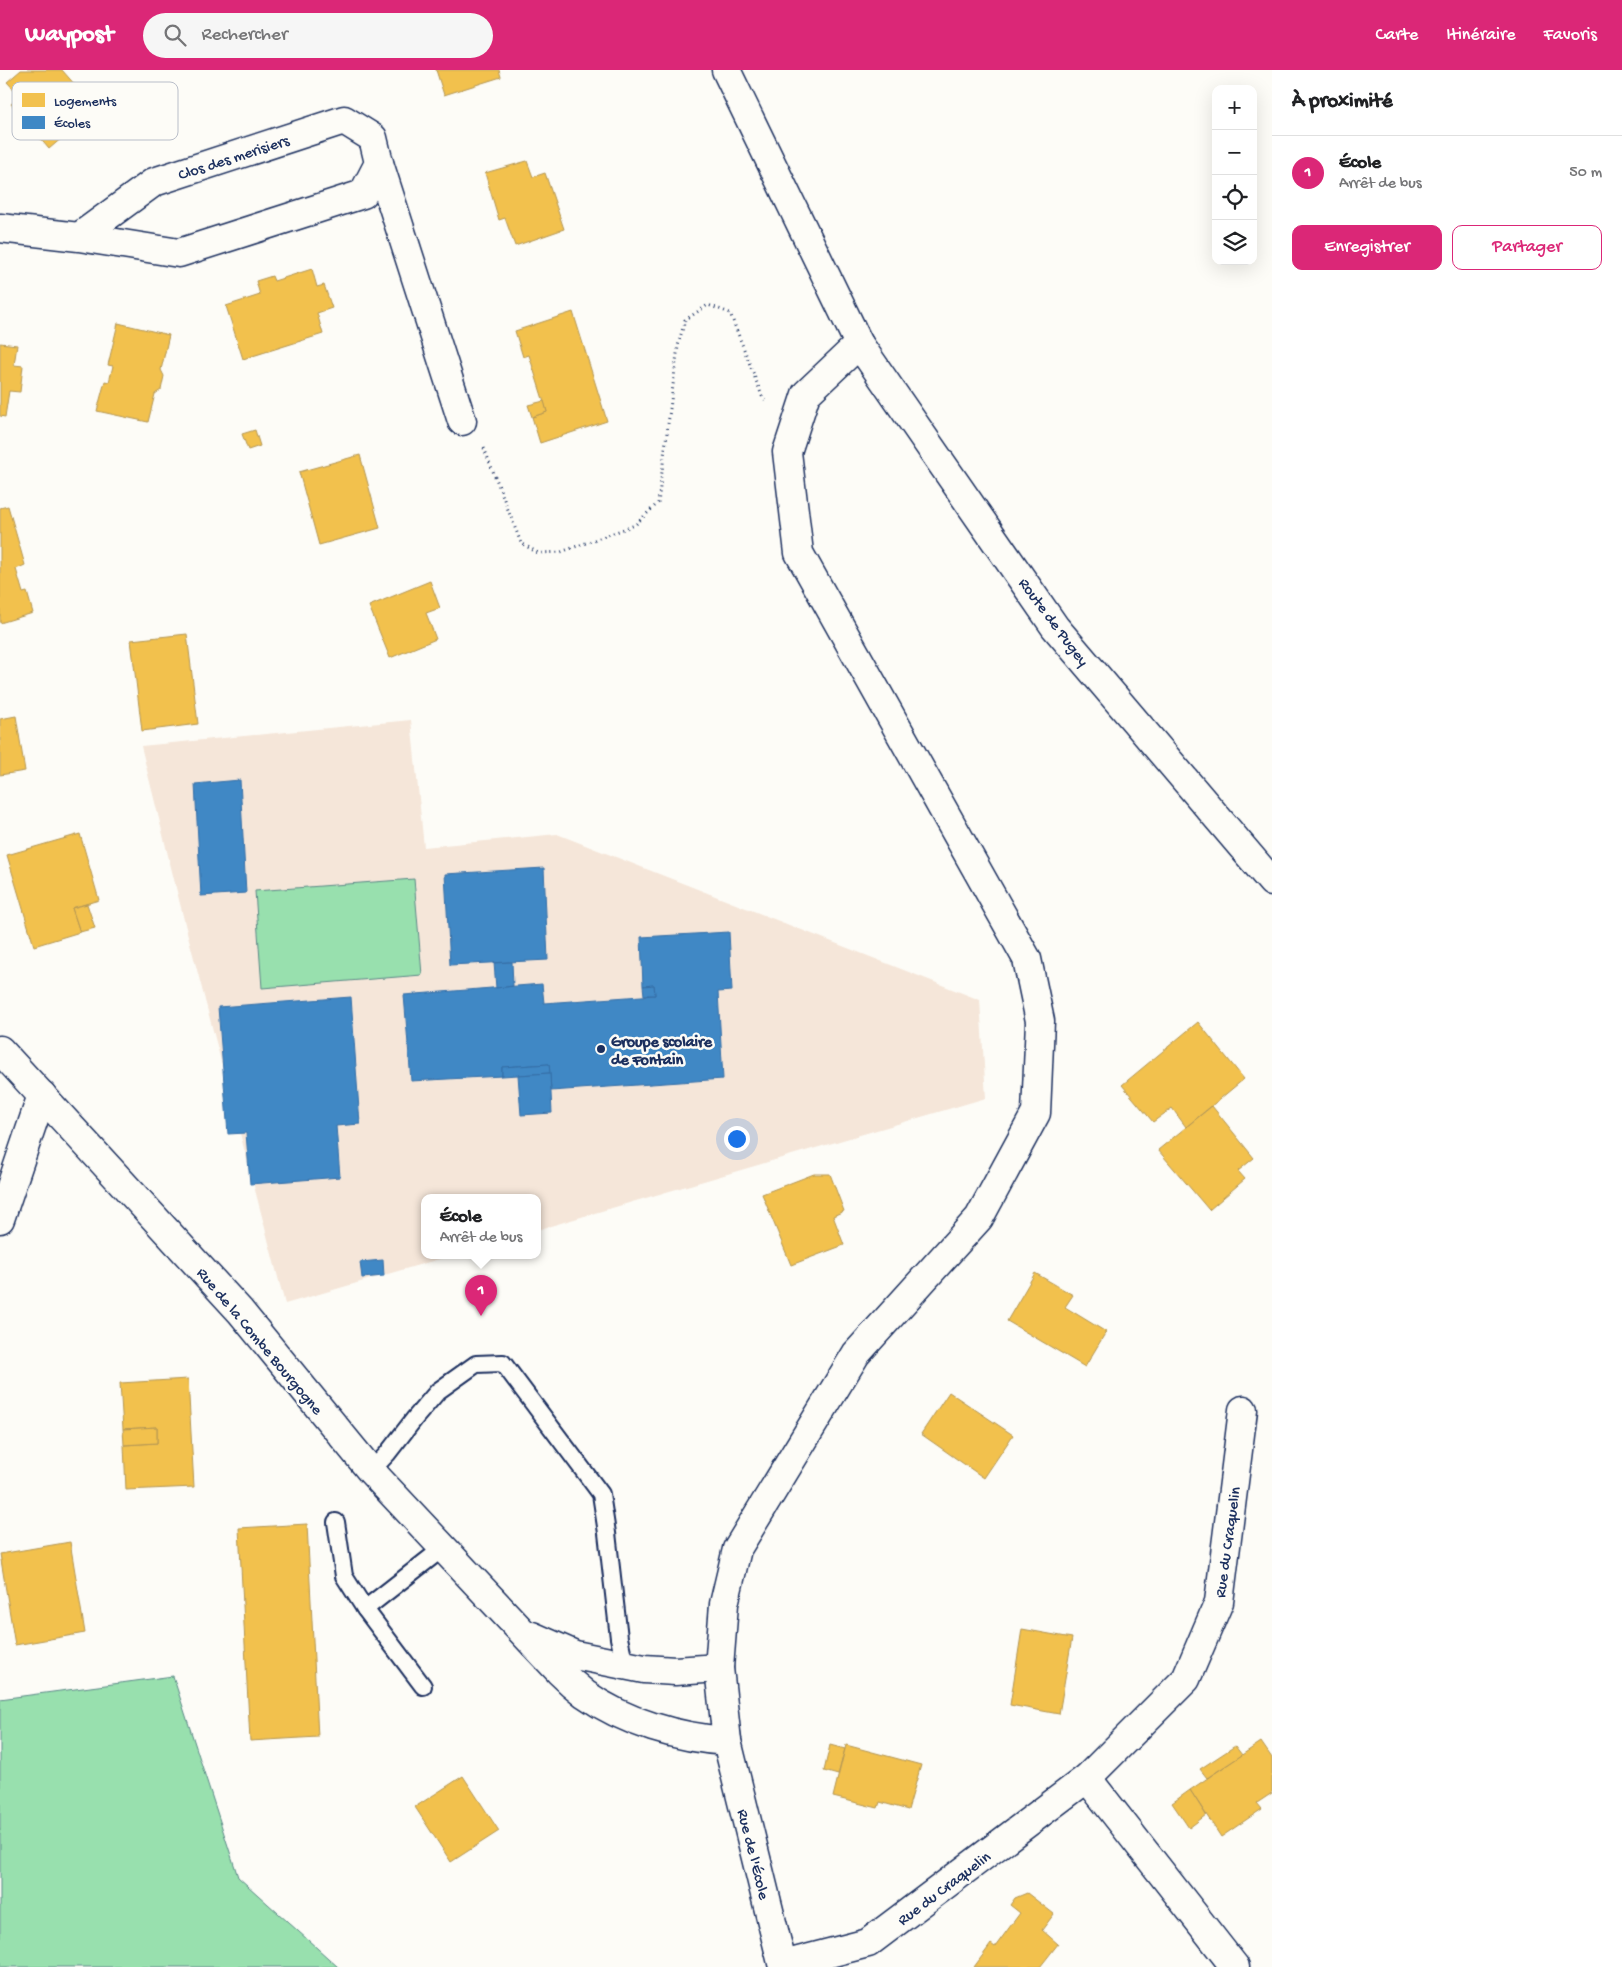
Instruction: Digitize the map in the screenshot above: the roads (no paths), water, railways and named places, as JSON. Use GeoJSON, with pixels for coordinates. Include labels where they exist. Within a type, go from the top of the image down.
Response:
{"type":"FeatureCollection","features":[{"type":"Feature","properties":{"kind":"street","name":"Route de Pugey"},"geometry":{"type":"LineString","coordinates":[[726,70],[859,344],[1056,627],[1272,882]]}},
{"type":"Feature","properties":{"kind":"street","name":"Clos des merisiers"},"geometry":{"type":"LineString","coordinates":[[79,237],[154,182],[344,120],[373,138],[462,421]]}},
{"type":"Feature","properties":{"kind":"street"},"geometry":{"type":"LineString","coordinates":[[0,228],[79,237],[179,253],[363,194],[380,163]]}},
{"type":"Feature","properties":{"kind":"street","name":"Rue de l'École"},"geometry":{"type":"LineString","coordinates":[[783,1966],[727,1740],[719,1668],[724,1604],[736,1549],[856,1354],[979,1218],[1036,1113],[1040,1021],[1027,959],[799,553],[787,452],[806,394],[859,344]]}},
{"type":"Feature","properties":{"kind":"street","name":"Rue de la Combe Bourgogne"},"geometry":{"type":"LineString","coordinates":[[0,1050],[240,1311],[371,1471],[559,1671],[584,1694],[611,1710],[683,1736],[727,1740]]}},
{"type":"Feature","properties":{"kind":"street"},"geometry":{"type":"LineString","coordinates":[[0,1219],[42,1095]]}},
{"type":"Feature","properties":{"kind":"street","name":"Rue du Craquelin"},"geometry":{"type":"LineString","coordinates":[[783,1966],[868,1943],[1087,1778],[1186,1679],[1219,1602],[1243,1410]]}},
{"type":"Feature","properties":{"kind":"street","name":"Rue de la Combe Bourgogne"},"geometry":{"type":"LineString","coordinates":[[521,1632],[576,1655],[644,1669],[676,1671],[719,1668]]}},
{"type":"Feature","properties":{"kind":"street"},"geometry":{"type":"LineString","coordinates":[[1087,1778],[1235,1967]]}},
{"type":"Feature","properties":{"kind":"lane"},"geometry":{"type":"LineString","coordinates":[[371,1471],[438,1391],[476,1364],[503,1363],[601,1494],[624,1665]]}},
{"type":"Feature","properties":{"kind":"lane"},"geometry":{"type":"LineString","coordinates":[[336,1522],[344,1576],[365,1609],[423,1686]]}},
{"type":"Feature","properties":{"kind":"lane"},"geometry":{"type":"LineString","coordinates":[[365,1609],[443,1548]]}},
{"type":"Feature","properties":{"kind":"place","name":"Groupe scolaire de Fontain"},"geometry":{"type":"Point","coordinates":[601,1049]}},
{"type":"Feature","properties":{"kind":"place","name":"École"},"geometry":{"type":"Point","coordinates":[481,1316]}}]}
